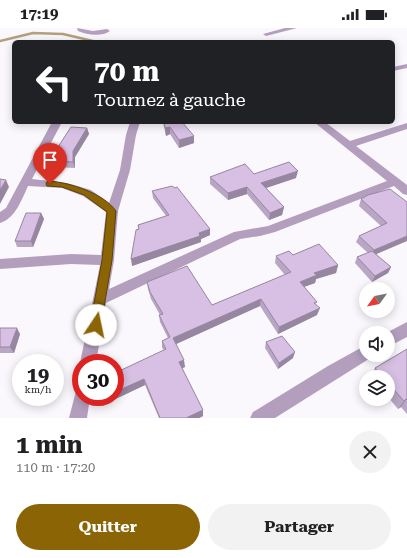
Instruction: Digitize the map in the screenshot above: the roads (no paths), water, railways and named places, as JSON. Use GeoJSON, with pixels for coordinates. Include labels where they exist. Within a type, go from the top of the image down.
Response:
{"type":"FeatureCollection","features":[{"type":"Feature","properties":{"kind":"street"},"geometry":{"type":"LineString","coordinates":[[80,28],[83,32],[101,33],[107,31]]}},
{"type":"Feature","properties":{"kind":"street"},"geometry":{"type":"LineString","coordinates":[[266,34],[294,28]]}},
{"type":"Feature","properties":{"kind":"street"},"geometry":{"type":"LineString","coordinates":[[400,68],[407,72]]}},
{"type":"Feature","properties":{"kind":"street"},"geometry":{"type":"LineString","coordinates":[[0,219],[10,210],[56,124]]}},
{"type":"Feature","properties":{"kind":"street"},"geometry":{"type":"LineString","coordinates":[[90,354],[107,260],[112,211],[125,170],[130,135],[134,124]]}},
{"type":"Feature","properties":{"kind":"street"},"geometry":{"type":"LineString","coordinates":[[322,124],[407,191]]}},
{"type":"Feature","properties":{"kind":"street"},"geometry":{"type":"LineString","coordinates":[[349,145],[407,126]]}},
{"type":"Feature","properties":{"kind":"street"},"geometry":{"type":"LineString","coordinates":[[25,182],[63,185],[87,193],[112,211]]}},
{"type":"Feature","properties":{"kind":"street"},"geometry":{"type":"LineString","coordinates":[[100,299],[238,235],[260,232],[395,182]]}},
{"type":"Feature","properties":{"kind":"street"},"geometry":{"type":"LineString","coordinates":[[0,264],[71,259],[107,260]]}},
{"type":"Feature","properties":{"kind":"street"},"geometry":{"type":"LineString","coordinates":[[395,336],[407,329]]}},
{"type":"Feature","properties":{"kind":"street"},"geometry":{"type":"LineString","coordinates":[[259,418],[359,356]]}},
{"type":"Feature","properties":{"kind":"street"},"geometry":{"type":"LineString","coordinates":[[78,418],[80,406]]}},
{"type":"Feature","properties":{"kind":"waterway"},"geometry":{"type":"LineString","coordinates":[[0,41],[33,33],[63,34],[88,40]]}}]}
